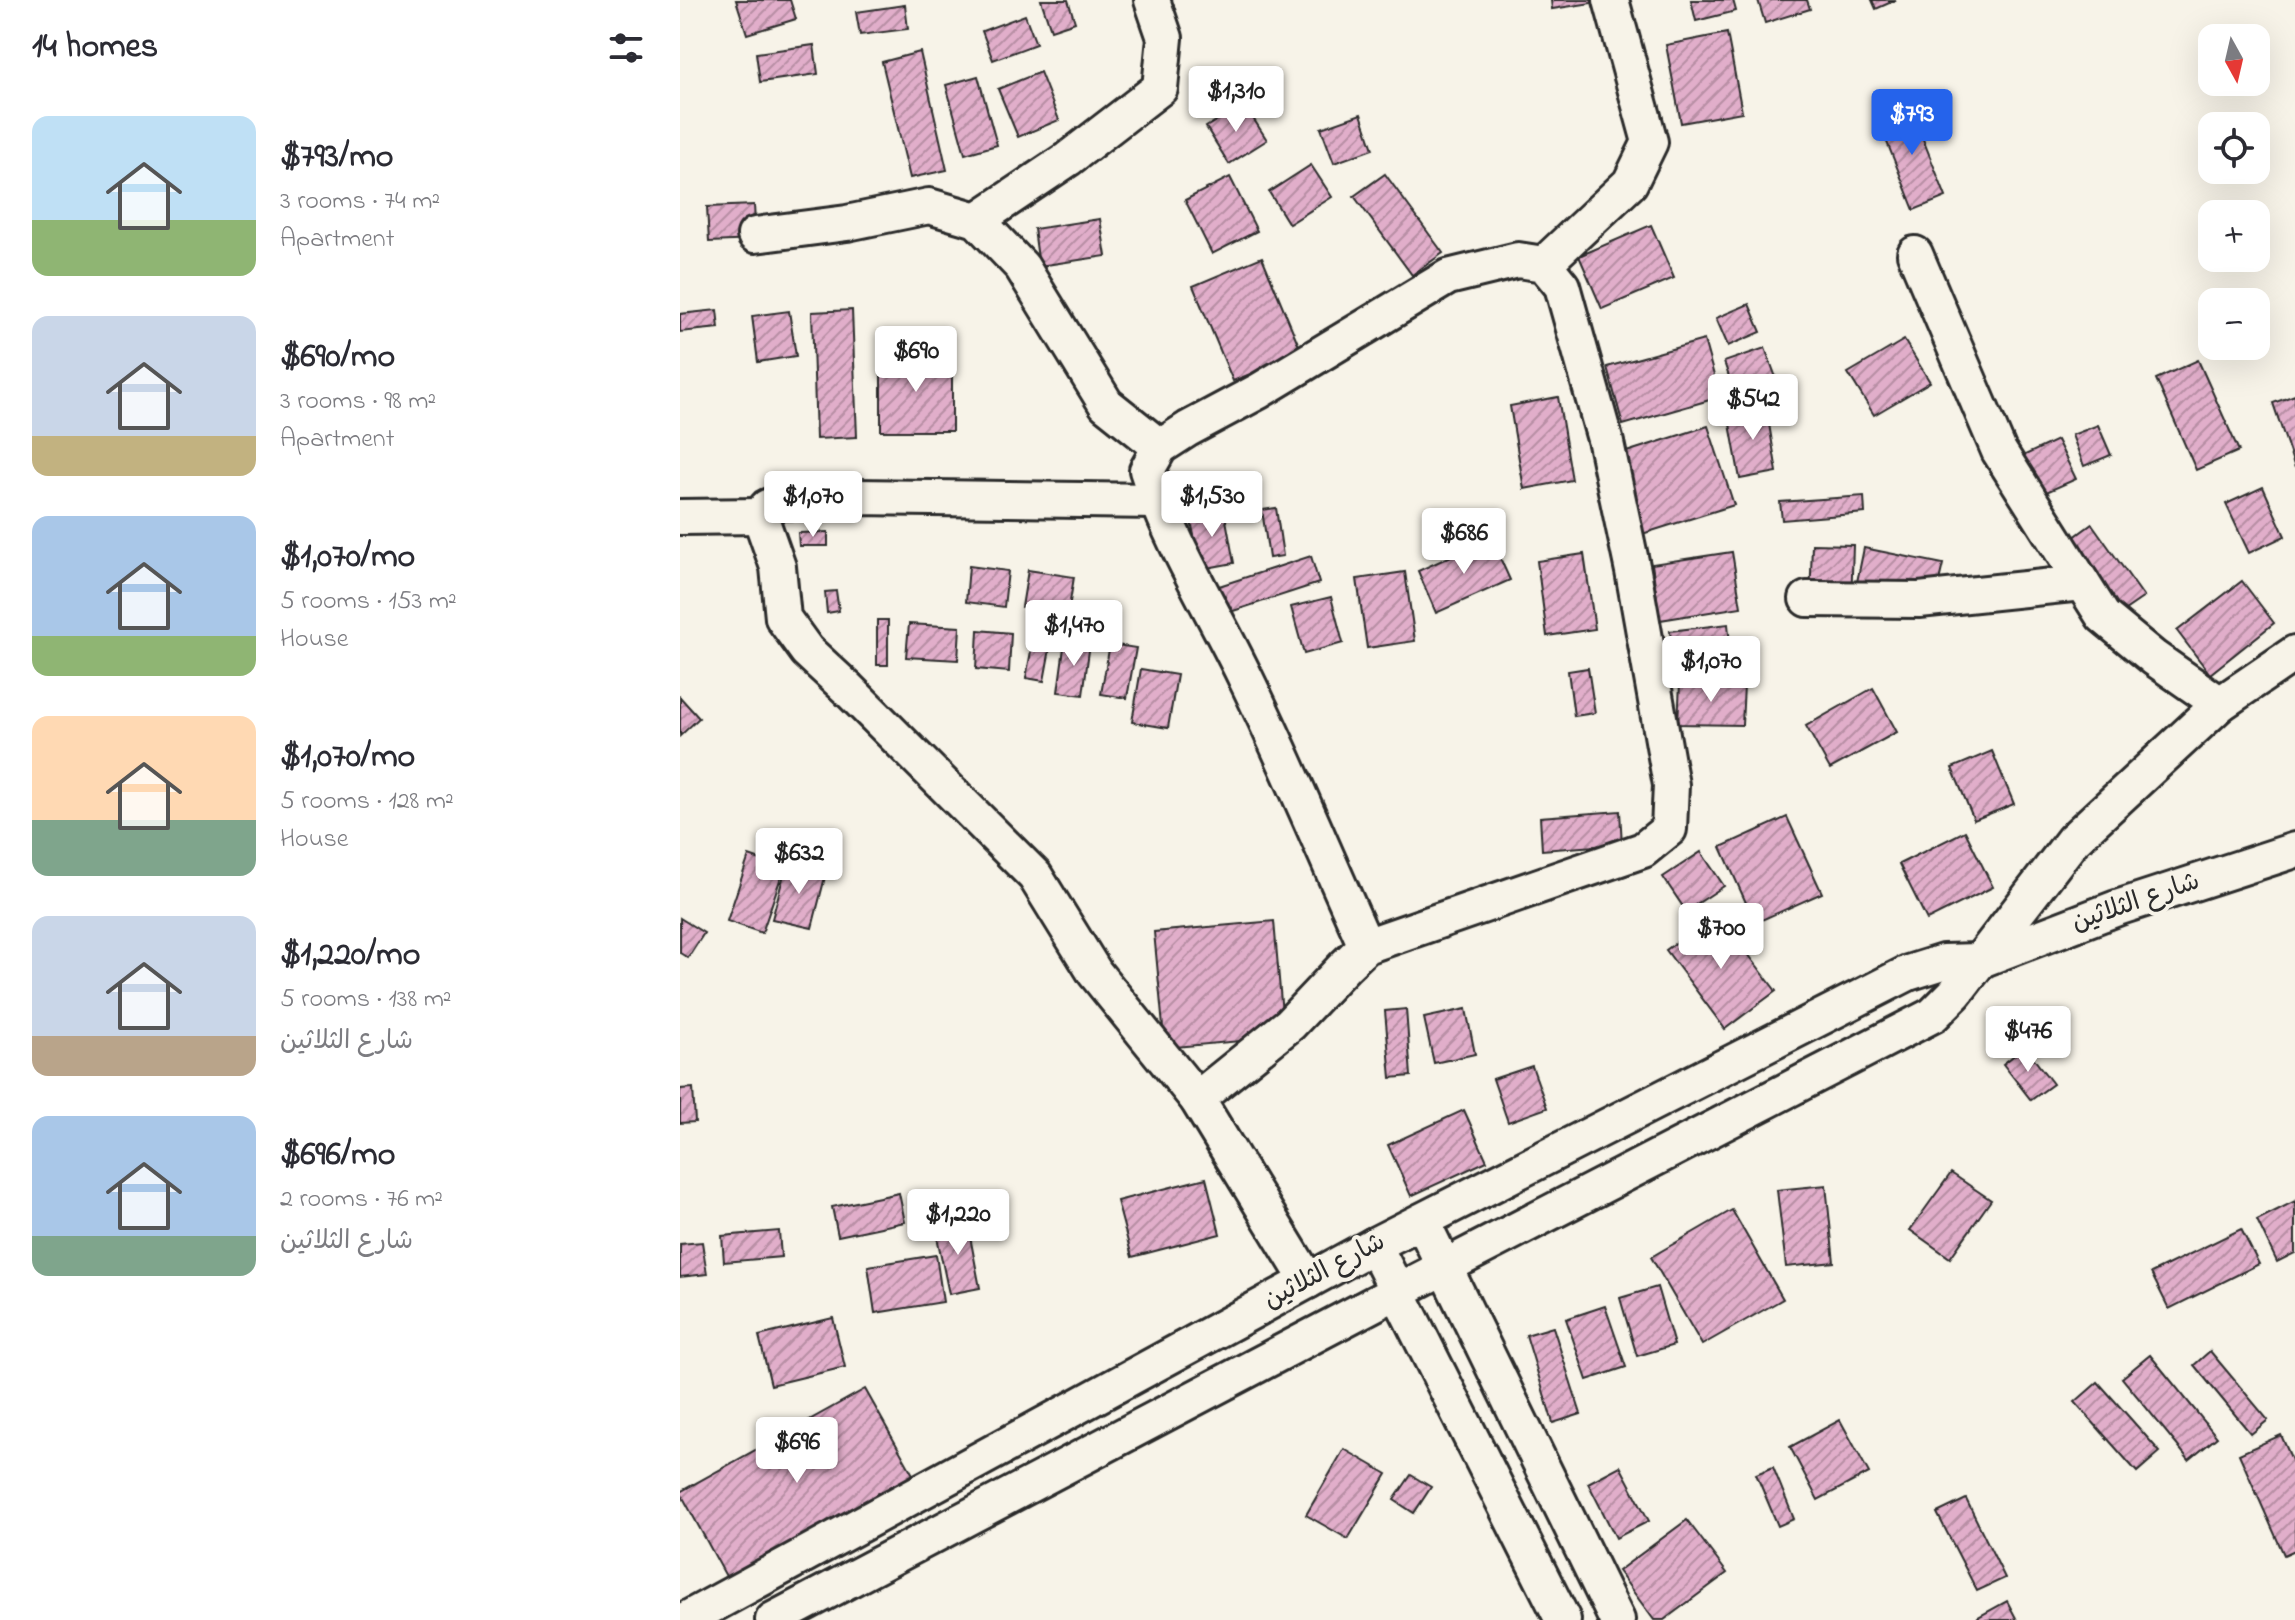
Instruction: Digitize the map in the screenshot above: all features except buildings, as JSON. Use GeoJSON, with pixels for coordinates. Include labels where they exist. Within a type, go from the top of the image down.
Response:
{"type":"FeatureCollection","features":[{"type":"Feature","properties":{"kind":"street"},"geometry":{"type":"LineString","coordinates":[[977,220],[1068,159],[1160,88],[1165,38],[1152,0]]}},
{"type":"Feature","properties":{"kind":"street"},"geometry":{"type":"LineString","coordinates":[[1544,264],[1630,183],[1650,142],[1611,0]]}},
{"type":"Feature","properties":{"kind":"street"},"geometry":{"type":"LineString","coordinates":[[755,235],[847,223],[929,206],[977,220],[1022,267],[1106,404],[1160,447]]}},
{"type":"Feature","properties":{"kind":"street"},"geometry":{"type":"LineString","coordinates":[[1915,254],[1999,451],[2103,616],[2154,658],[2220,704]]}},
{"type":"Feature","properties":{"kind":"street"},"geometry":{"type":"LineString","coordinates":[[1197,1099],[1290,1024],[1366,946],[1643,850],[1669,829],[1671,785],[1633,571],[1606,443],[1562,286],[1544,264],[1518,260],[1448,277],[1259,391],[1188,429],[1160,447],[1147,470],[1180,553],[1246,678],[1366,946]]}},
{"type":"Feature","properties":{"kind":"street"},"geometry":{"type":"LineString","coordinates":[[760,516],[767,507],[780,502],[856,497],[1157,501]]}},
{"type":"Feature","properties":{"kind":"street"},"geometry":{"type":"LineString","coordinates":[[680,517],[760,516]]}},
{"type":"Feature","properties":{"kind":"street"},"geometry":{"type":"LineString","coordinates":[[760,516],[778,567],[783,618],[807,651],[1035,876],[1095,973],[1197,1099],[1308,1281]]}},
{"type":"Feature","properties":{"kind":"street"},"geometry":{"type":"LineString","coordinates":[[1807,599],[1919,600],[2082,583]]}},
{"type":"Feature","properties":{"kind":"street"},"geometry":{"type":"LineString","coordinates":[[1978,961],[2073,840],[2220,704],[2295,653]]}},
{"type":"Feature","properties":{"kind":"street","name":"شارع الثلاثين"},"geometry":{"type":"LineString","coordinates":[[685,1620],[744,1606],[1374,1245],[1908,973],[1943,962],[1978,961],[2117,908],[2295,850]]}},
{"type":"Feature","properties":{"kind":"street","name":"شارع الثلاثين"},"geometry":{"type":"LineString","coordinates":[[773,1620],[1398,1291],[1933,1015],[1955,993],[1978,961]]}},
{"type":"Feature","properties":{"kind":"street"},"geometry":{"type":"LineString","coordinates":[[1422,1221],[1617,1620]]}},
{"type":"Feature","properties":{"kind":"street"},"geometry":{"type":"LineString","coordinates":[[1374,1245],[1563,1620]]}}]}
